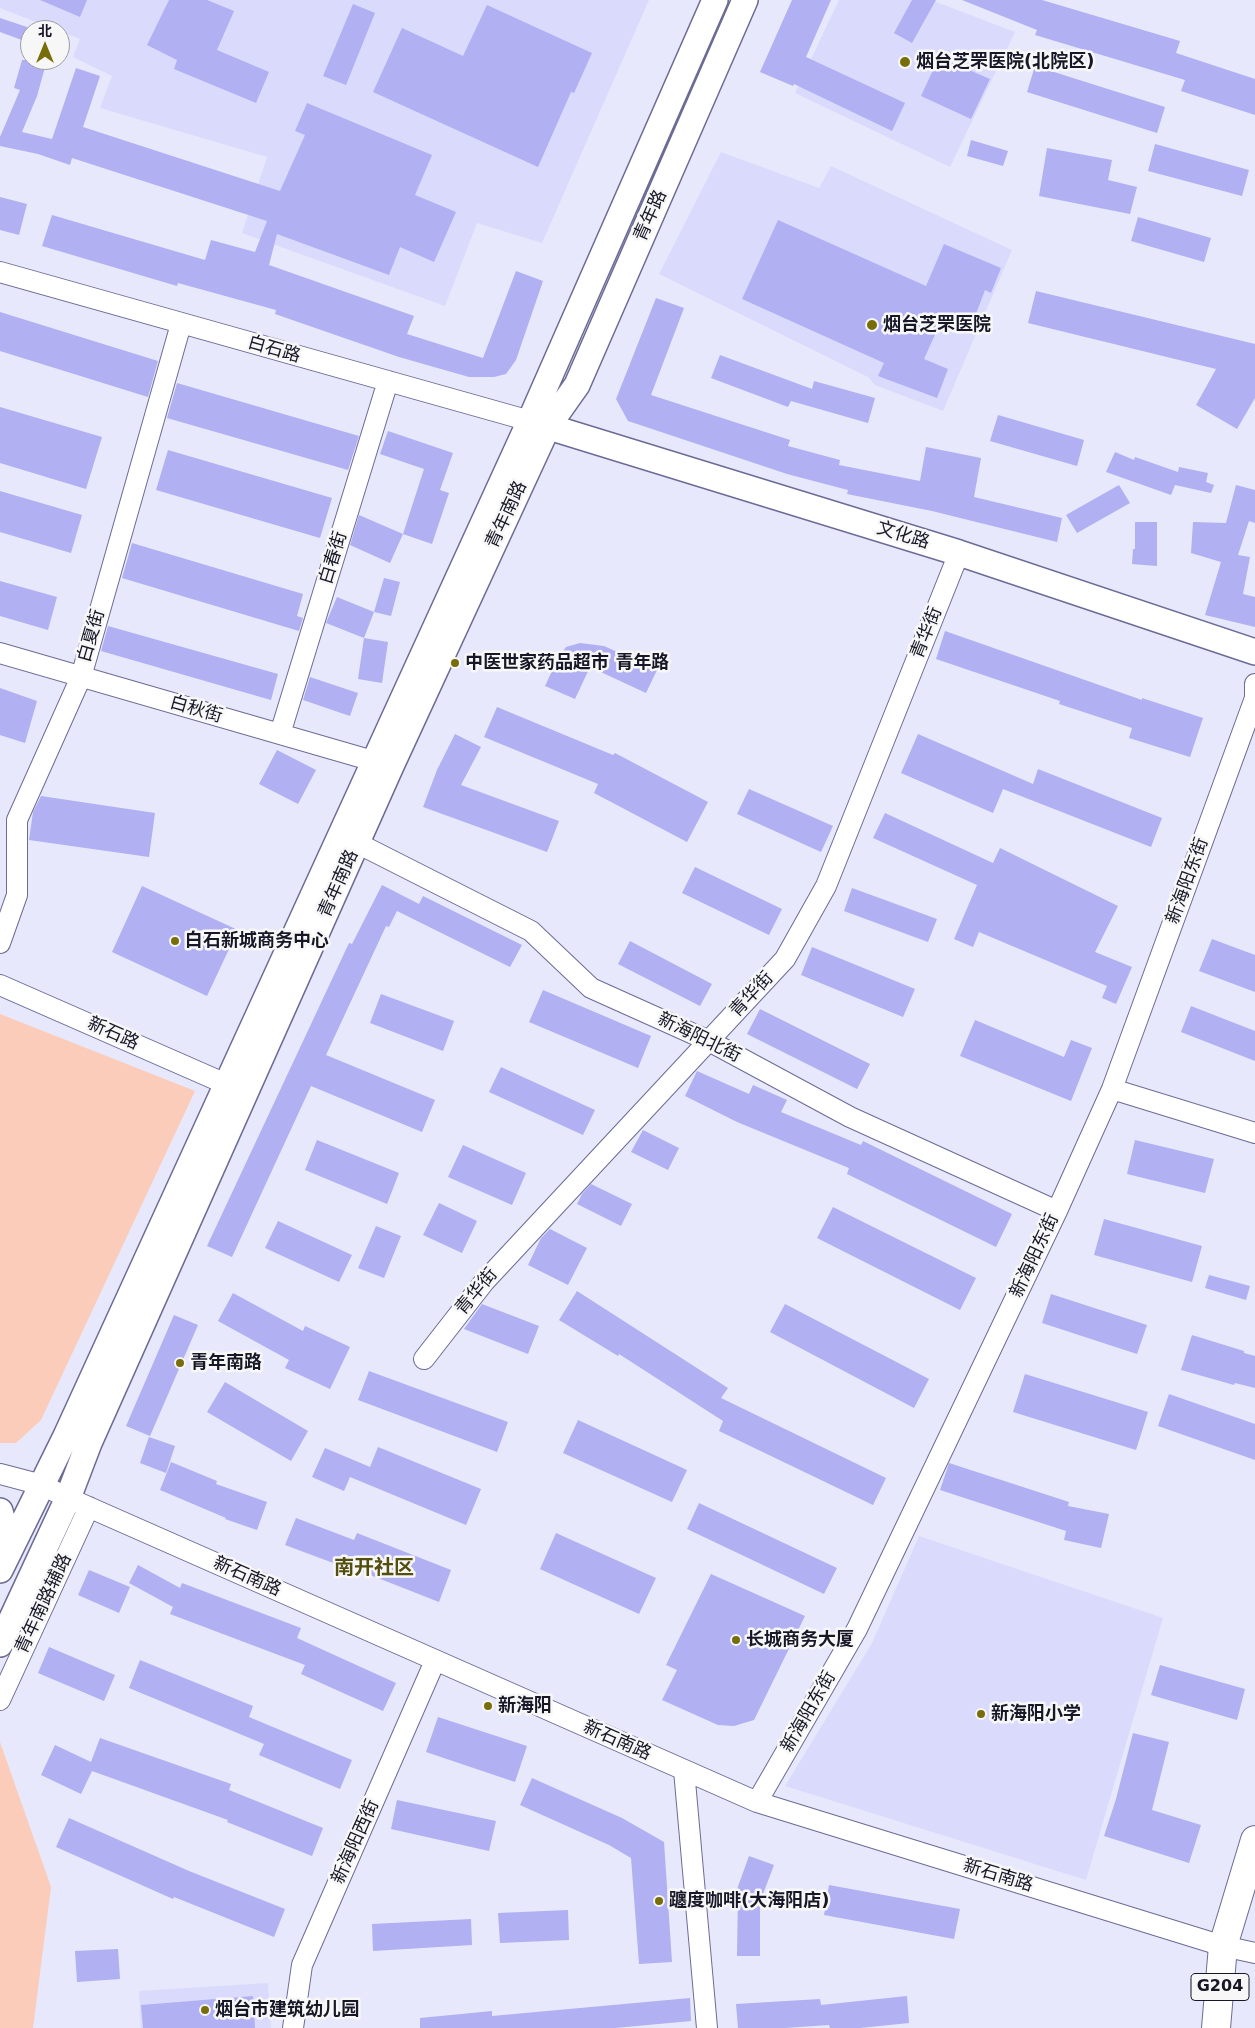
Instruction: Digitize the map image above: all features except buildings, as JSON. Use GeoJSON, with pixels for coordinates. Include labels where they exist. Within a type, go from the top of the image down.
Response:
{"type":"FeatureCollection","features":[{"type":"Feature","properties":{"kind":"highway","name":"G204"},"geometry":{"type":"LineString","coordinates":[[1216,2028],[1223,1946],[1255,1840]]}},
{"type":"Feature","properties":{"kind":"main road","name":"青年路"},"geometry":{"type":"LineString","coordinates":[[539,424],[715,0]]}},
{"type":"Feature","properties":{"kind":"main road","name":"青年路"},"geometry":{"type":"LineString","coordinates":[[539,424],[577,384],[745,0]]}},
{"type":"Feature","properties":{"kind":"main road","name":"文化路"},"geometry":{"type":"LineString","coordinates":[[539,424],[959,553],[1254,652]]}},
{"type":"Feature","properties":{"kind":"main road","name":"青年南路"},"geometry":{"type":"LineString","coordinates":[[0,1569],[66,1436],[226,1084],[382,764],[539,424]]}},
{"type":"Feature","properties":{"kind":"main road","name":"青年南路"},"geometry":{"type":"LineString","coordinates":[[0,1644],[78,1503],[93,1434],[357,843],[382,764]]}},
{"type":"Feature","properties":{"kind":"main road"},"geometry":{"type":"LineString","coordinates":[[0,1569],[1,1522]]}},
{"type":"Feature","properties":{"kind":"street","name":"白石路"},"geometry":{"type":"LineString","coordinates":[[0,272],[539,424]]}},
{"type":"Feature","properties":{"kind":"street","name":"白夏街"},"geometry":{"type":"LineString","coordinates":[[0,943],[17,895],[17,820],[81,677],[181,324]]}},
{"type":"Feature","properties":{"kind":"street","name":"白春街"},"geometry":{"type":"LineString","coordinates":[[280,734],[388,381]]}},
{"type":"Feature","properties":{"kind":"street","name":"青华街"},"geometry":{"type":"LineString","coordinates":[[424,1358],[484,1282],[785,960],[826,886],[959,553]]}},
{"type":"Feature","properties":{"kind":"street"},"geometry":{"type":"LineString","coordinates":[[1254,652],[1255,676]]}},
{"type":"Feature","properties":{"kind":"street","name":"白秋街"},"geometry":{"type":"LineString","coordinates":[[0,653],[382,764]]}},
{"type":"Feature","properties":{"kind":"street","name":"新海阳东街"},"geometry":{"type":"LineString","coordinates":[[757,1802],[857,1628],[1057,1211],[1112,1088],[1254,698],[1255,684]]}},
{"type":"Feature","properties":{"kind":"street","name":"新海阳北街"},"geometry":{"type":"LineString","coordinates":[[357,843],[531,931],[591,988],[708,1041],[850,1117],[1057,1211]]}},
{"type":"Feature","properties":{"kind":"street","name":"新石路"},"geometry":{"type":"LineString","coordinates":[[0,985],[226,1084]]}},
{"type":"Feature","properties":{"kind":"street"},"geometry":{"type":"LineString","coordinates":[[1112,1088],[1255,1133]]}},
{"type":"Feature","properties":{"kind":"street","name":"新石南路"},"geometry":{"type":"LineString","coordinates":[[0,1474],[42,1485],[78,1503],[757,1802],[1223,1946],[1255,1953]]}},
{"type":"Feature","properties":{"kind":"street","name":"青年南路辅路"},"geometry":{"type":"LineString","coordinates":[[0,1700],[78,1503]]}},
{"type":"Feature","properties":{"kind":"street"},"geometry":{"type":"LineString","coordinates":[[1,1522],[29,1510]]}},
{"type":"Feature","properties":{"kind":"street","name":"新海阳西街"},"geometry":{"type":"LineString","coordinates":[[293,2028],[302,1964],[435,1660]]}},
{"type":"Feature","properties":{"kind":"street"},"geometry":{"type":"LineString","coordinates":[[684,1770],[707,2028]]}},
{"type":"Feature","properties":{"kind":"shaded area"},"geometry":{"type":"Polygon","coordinates":[[[0,0],[649,0],[542,243],[477,223],[445,306],[242,233],[267,157],[100,108],[112,76],[73,57],[80,39],[70,35],[70,20],[31,20],[0,8],[0,0]]]}},
{"type":"Feature","properties":{"kind":"shaded area","name":"烟台芝罘医院(北院区)"},"geometry":{"type":"Polygon","coordinates":[[[839,0],[931,0],[1015,32],[950,167],[795,93],[839,0]]]}},
{"type":"Feature","properties":{"kind":"shaded area","name":"烟台芝罘医院"},"geometry":{"type":"Polygon","coordinates":[[[721,152],[819,188],[831,166],[1012,250],[943,411],[875,385],[868,377],[659,274],[721,152]]]}},
{"type":"Feature","properties":{"kind":"shaded area"},"geometry":{"type":"Polygon","coordinates":[[[0,1014],[195,1091],[41,1420],[16,1443],[0,1443],[0,1014]]]}},
{"type":"Feature","properties":{"kind":"shaded area","name":"新海阳小学"},"geometry":{"type":"Polygon","coordinates":[[[919,1536],[1163,1618],[1086,1880],[785,1786],[872,1643],[919,1536]]]}},
{"type":"Feature","properties":{"kind":"shaded area"},"geometry":{"type":"Polygon","coordinates":[[[0,1742],[51,1887],[33,2028],[0,2028],[0,1742]]]}},
{"type":"Feature","properties":{"kind":"shaded area","name":"烟台市建筑幼儿园"},"geometry":{"type":"Polygon","coordinates":[[[268,1983],[271,2028],[141,2028],[139,1991],[268,1983]]]}},
{"type":"Feature","properties":{"kind":"place","name":"烟台芝罘医院(北院区)"},"geometry":{"type":"Point","coordinates":[905,62]}},
{"type":"Feature","properties":{"kind":"place","name":"烟台芝罘医院"},"geometry":{"type":"Point","coordinates":[872,325]}},
{"type":"Feature","properties":{"kind":"place","name":"中医世家药品超市 青年路"},"geometry":{"type":"Point","coordinates":[455,663]}},
{"type":"Feature","properties":{"kind":"place","name":"白石新城商务中心"},"geometry":{"type":"Point","coordinates":[175,941]}},
{"type":"Feature","properties":{"kind":"place","name":"青年南路"},"geometry":{"type":"Point","coordinates":[180,1363]}},
{"type":"Feature","properties":{"kind":"place","name":"长城商务大厦"},"geometry":{"type":"Point","coordinates":[736,1640]}},
{"type":"Feature","properties":{"kind":"place","name":"新海阳"},"geometry":{"type":"Point","coordinates":[488,1706]}},
{"type":"Feature","properties":{"kind":"place","name":"新海阳小学"},"geometry":{"type":"Point","coordinates":[981,1714]}},
{"type":"Feature","properties":{"kind":"place","name":"躔度咖啡(大海阳店)"},"geometry":{"type":"Point","coordinates":[659,1901]}},
{"type":"Feature","properties":{"kind":"place","name":"烟台市建筑幼儿园"},"geometry":{"type":"Point","coordinates":[205,2010]}},
{"type":"Feature","properties":{"kind":"district","name":"南开社区"},"geometry":{"type":"Point","coordinates":[374,1569]}}]}
